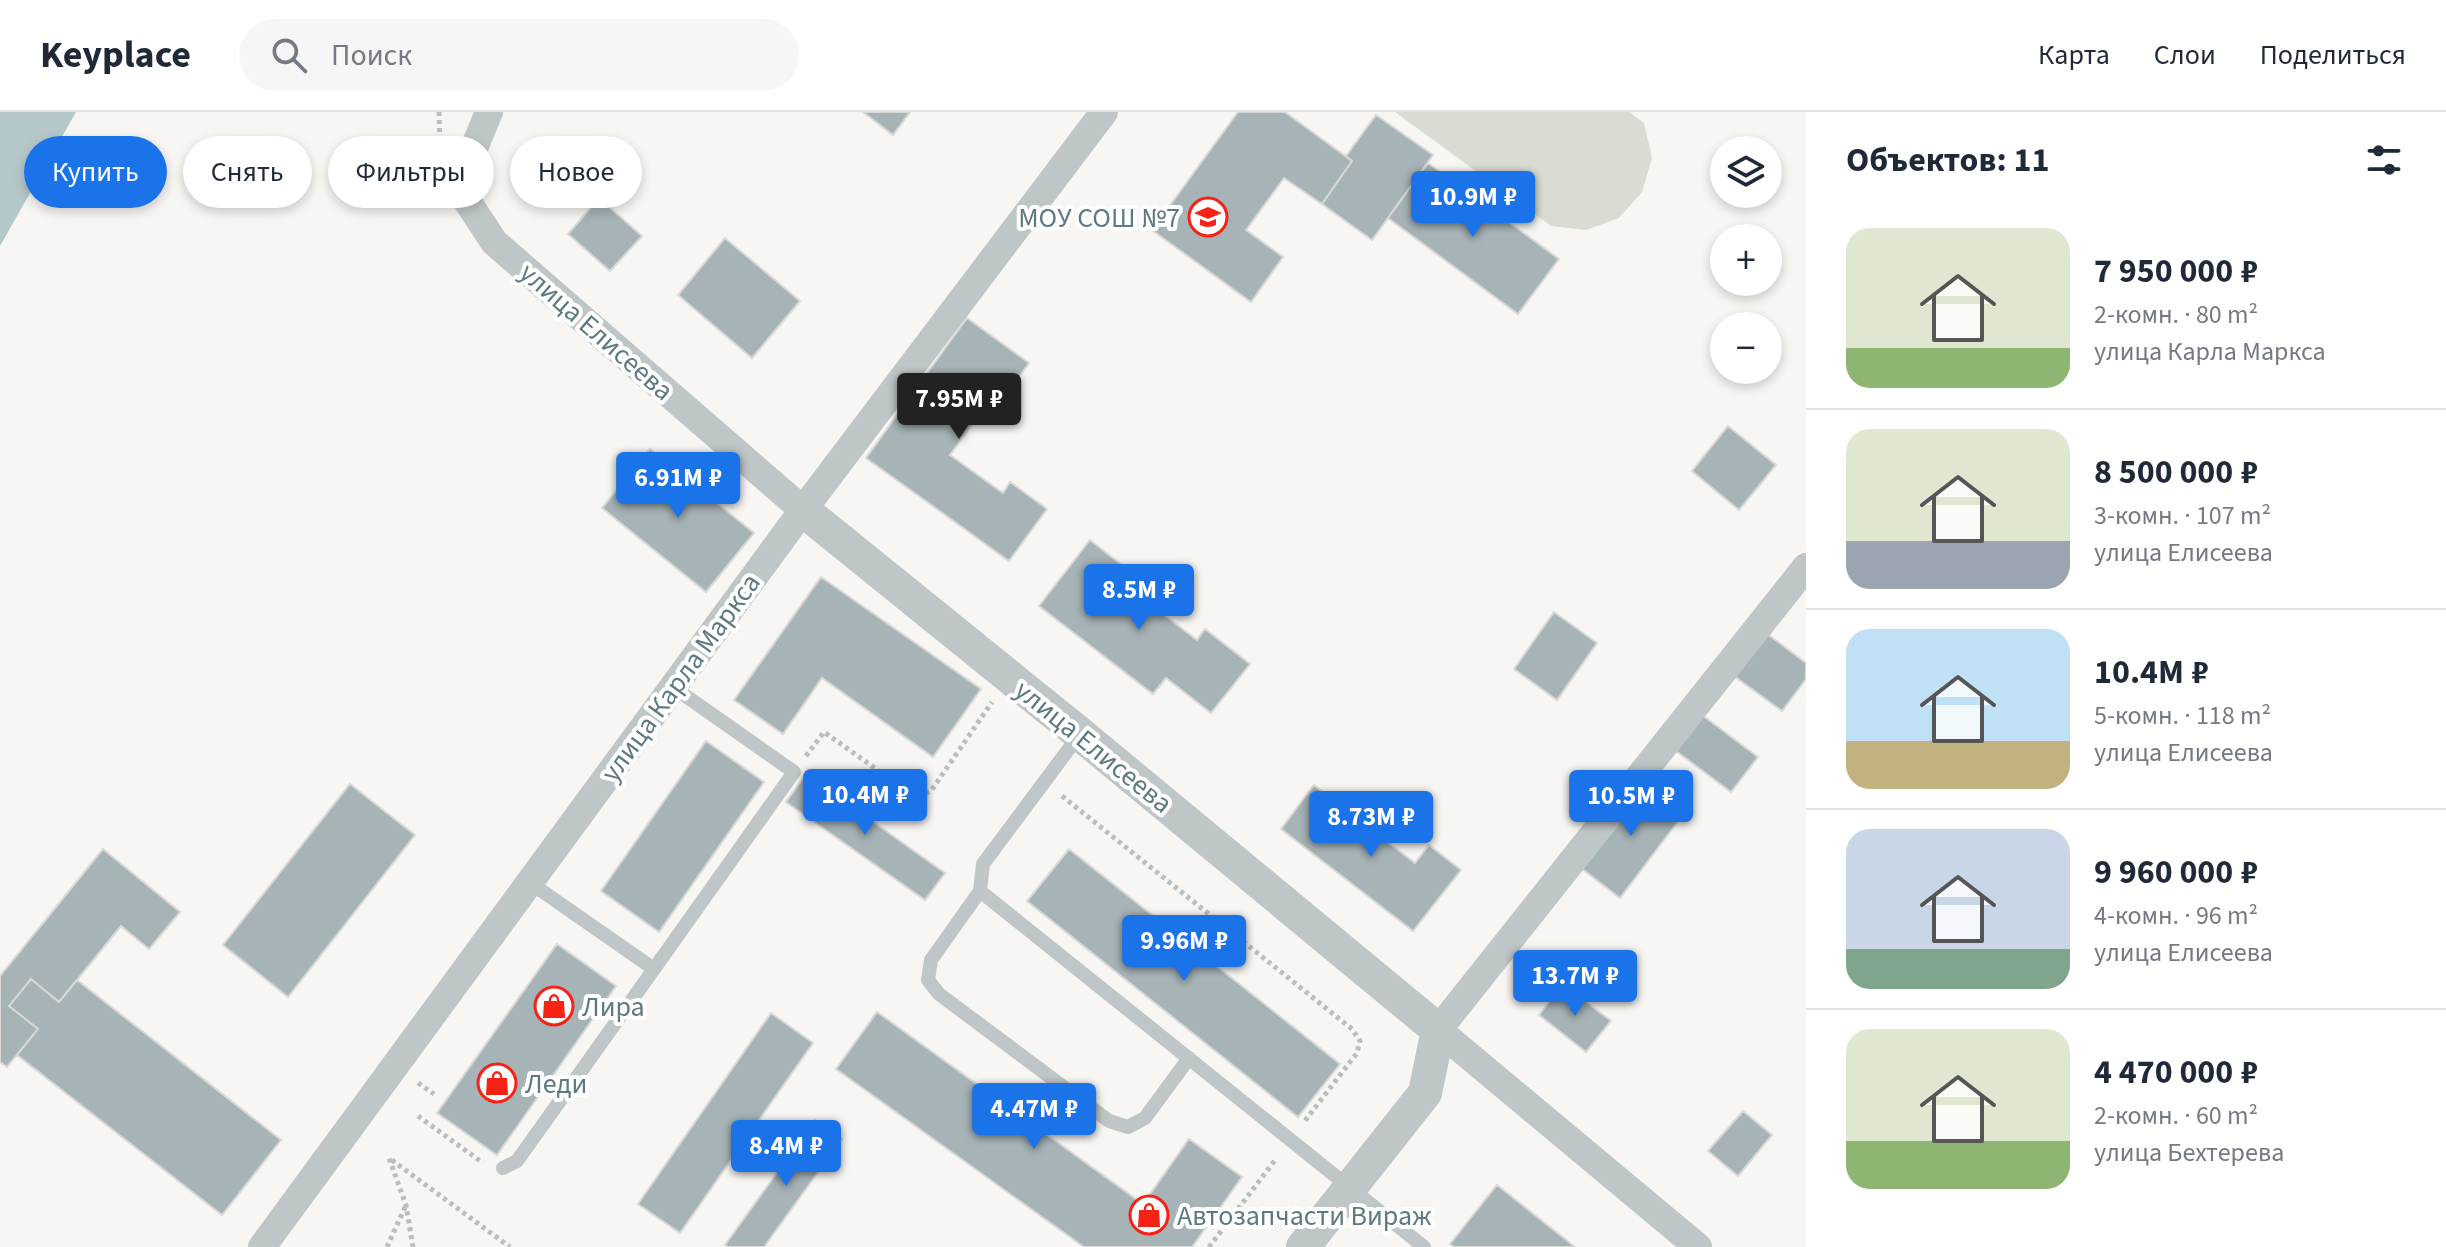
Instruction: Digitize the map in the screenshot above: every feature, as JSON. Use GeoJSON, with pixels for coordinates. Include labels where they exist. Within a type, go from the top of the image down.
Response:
{"type":"FeatureCollection","features":[{"type":"Feature","properties":{"kind":"street","name":"улица Елисеева"},"geometry":{"type":"LineString","coordinates":[[489,112],[458,187],[494,242],[803,510],[1080,734],[1698,1247]]}},
{"type":"Feature","properties":{"kind":"street","name":"улица Карла Маркса"},"geometry":{"type":"LineString","coordinates":[[262,1247],[803,510],[1104,112]]}},
{"type":"Feature","properties":{"kind":"street"},"geometry":{"type":"LineString","coordinates":[[1303,1247],[1425,1093],[1438,1030],[1806,567]]}},
{"type":"Feature","properties":{"kind":"lane"},"geometry":{"type":"LineString","coordinates":[[503,1168],[517,1161],[794,772],[673,687]]}},
{"type":"Feature","properties":{"kind":"lane"},"geometry":{"type":"LineString","coordinates":[[1080,734],[983,864],[980,891],[931,960],[928,980],[939,994],[1109,1121],[1128,1127],[1145,1118],[1189,1058]]}},
{"type":"Feature","properties":{"kind":"lane"},"geometry":{"type":"LineString","coordinates":[[529,882],[654,969]]}},
{"type":"Feature","properties":{"kind":"lane"},"geometry":{"type":"LineString","coordinates":[[980,891],[1424,1247]]}},
{"type":"Feature","properties":{"kind":"path"},"geometry":{"type":"LineString","coordinates":[[794,772],[824,732],[910,793],[920,796],[931,791],[997,695]]}},
{"type":"Feature","properties":{"kind":"path"},"geometry":{"type":"LineString","coordinates":[[1044,782],[1352,1029],[1360,1041],[1357,1053],[1209,1247]]}},
{"type":"Feature","properties":{"kind":"path"},"geometry":{"type":"LineString","coordinates":[[418,1116],[487,1165],[503,1168]]}},
{"type":"Feature","properties":{"kind":"path"},"geometry":{"type":"LineString","coordinates":[[413,1247],[406,1205],[389,1158],[510,1247]]}},
{"type":"Feature","properties":{"kind":"path"},"geometry":{"type":"LineString","coordinates":[[387,1247],[406,1205]]}},
{"type":"Feature","properties":{"kind":"shaded area"},"geometry":{"type":"Polygon","coordinates":[[[0,112],[76,112],[62,136],[24,136],[24,204],[0,246],[0,112]]]}},
{"type":"Feature","properties":{"kind":"shaded area"},"geometry":{"type":"Polygon","coordinates":[[[1395,112],[1629,112],[1644,123],[1652,158],[1642,192],[1619,218],[1586,230],[1551,226],[1395,112]]]}},
{"type":"Feature","properties":{"kind":"building"},"geometry":{"type":"Polygon","coordinates":[[[863,112],[910,112],[893,135],[863,112]]]}},
{"type":"Feature","properties":{"kind":"building","name":"МОУ СОШ №7"},"geometry":{"type":"Polygon","coordinates":[[[1238,112],[1285,112],[1352,161],[1322,204],[1284,178],[1246,230],[1283,257],[1251,302],[1152,230],[1238,112]]]}},
{"type":"Feature","properties":{"kind":"building"},"geometry":{"type":"Polygon","coordinates":[[[1376,115],[1433,155],[1372,240],[1322,204],[1352,161],[1346,156],[1376,115]]]}},
{"type":"Feature","properties":{"kind":"building"},"geometry":{"type":"Polygon","coordinates":[[[1428,163],[1559,259],[1518,314],[1388,218],[1428,163]]]}},
{"type":"Feature","properties":{"kind":"building"},"geometry":{"type":"Polygon","coordinates":[[[590,208],[610,208],[642,236],[610,271],[568,234],[590,208]]]}},
{"type":"Feature","properties":{"kind":"building"},"geometry":{"type":"Polygon","coordinates":[[[725,238],[800,301],[752,358],[678,295],[725,238]]]}},
{"type":"Feature","properties":{"kind":"building"},"geometry":{"type":"Polygon","coordinates":[[[967,318],[1029,363],[1005,396],[997,390],[950,455],[1003,493],[1010,482],[1047,509],[1009,561],[866,458],[967,318]]]}},
{"type":"Feature","properties":{"kind":"building"},"geometry":{"type":"Polygon","coordinates":[[[1728,426],[1776,465],[1739,510],[1692,471],[1728,426]]]}},
{"type":"Feature","properties":{"kind":"building"},"geometry":{"type":"Polygon","coordinates":[[[650,449],[754,533],[706,592],[602,508],[650,449]]]}},
{"type":"Feature","properties":{"kind":"building"},"geometry":{"type":"Polygon","coordinates":[[[1090,540],[1132,573],[1124,584],[1197,640],[1205,629],[1250,664],[1211,713],[1166,678],[1153,694],[1039,606],[1090,540]]]}},
{"type":"Feature","properties":{"kind":"building"},"geometry":{"type":"Polygon","coordinates":[[[821,577],[981,689],[933,757],[822,678],[783,734],[734,700],[821,577]]]}},
{"type":"Feature","properties":{"kind":"building"},"geometry":{"type":"Polygon","coordinates":[[[1554,612],[1597,643],[1557,700],[1514,669],[1554,612]]]}},
{"type":"Feature","properties":{"kind":"building"},"geometry":{"type":"Polygon","coordinates":[[[1766,633],[1806,663],[1806,679],[1782,711],[1734,676],[1766,633]]]}},
{"type":"Feature","properties":{"kind":"building"},"geometry":{"type":"Polygon","coordinates":[[[1702,715],[1758,757],[1731,792],[1676,751],[1702,715]]]}},
{"type":"Feature","properties":{"kind":"building"},"geometry":{"type":"Polygon","coordinates":[[[706,741],[764,782],[659,932],[601,891],[706,741]]]}},
{"type":"Feature","properties":{"kind":"building"},"geometry":{"type":"Polygon","coordinates":[[[806,774],[945,873],[925,900],[786,802],[806,774]]]}},
{"type":"Feature","properties":{"kind":"building"},"geometry":{"type":"Polygon","coordinates":[[[1641,779],[1685,812],[1620,898],[1577,865],[1641,779]]]}},
{"type":"Feature","properties":{"kind":"building"},"geometry":{"type":"Polygon","coordinates":[[[350,784],[415,835],[288,997],[223,945],[350,784]]]}},
{"type":"Feature","properties":{"kind":"building"},"geometry":{"type":"Polygon","coordinates":[[[1314,785],[1415,863],[1429,845],[1461,870],[1413,931],[1281,829],[1314,785]]]}},
{"type":"Feature","properties":{"kind":"building"},"geometry":{"type":"Polygon","coordinates":[[[103,849],[180,912],[149,949],[121,926],[59,1002],[31,979],[9,1006],[38,1029],[7,1067],[0,1062],[0,976],[103,849]]]}},
{"type":"Feature","properties":{"kind":"building"},"geometry":{"type":"Polygon","coordinates":[[[1069,849],[1340,1064],[1298,1117],[1027,901],[1069,849]]]}},
{"type":"Feature","properties":{"kind":"building"},"geometry":{"type":"Polygon","coordinates":[[[557,944],[616,986],[497,1155],[437,1113],[557,944]]]}},
{"type":"Feature","properties":{"kind":"building"},"geometry":{"type":"Polygon","coordinates":[[[31,979],[59,1002],[77,980],[281,1140],[222,1215],[17,1055],[38,1029],[9,1006],[31,979]]]}},
{"type":"Feature","properties":{"kind":"building"},"geometry":{"type":"Polygon","coordinates":[[[1563,984],[1611,1021],[1586,1052],[1539,1015],[1563,984]]]}},
{"type":"Feature","properties":{"kind":"building"},"geometry":{"type":"Polygon","coordinates":[[[877,1012],[1143,1204],[1189,1139],[1242,1177],[1192,1247],[1084,1247],[836,1069],[877,1012]]]}},
{"type":"Feature","properties":{"kind":"building"},"geometry":{"type":"Polygon","coordinates":[[[771,1013],[813,1043],[680,1233],[638,1204],[771,1013]]]}},
{"type":"Feature","properties":{"kind":"building"},"geometry":{"type":"Polygon","coordinates":[[[1743,1111],[1772,1135],[1738,1176],[1708,1151],[1743,1111]]]}},
{"type":"Feature","properties":{"kind":"building"},"geometry":{"type":"Polygon","coordinates":[[[815,1120],[842,1139],[764,1247],[725,1245],[815,1120]]]}},
{"type":"Feature","properties":{"kind":"building"},"geometry":{"type":"Polygon","coordinates":[[[1497,1185],[1575,1247],[1454,1247],[1450,1244],[1497,1185]]]}},
{"type":"Feature","properties":{"kind":"place","name":"МОУ СОШ №7"},"geometry":{"type":"Point","coordinates":[1208,217]}},
{"type":"Feature","properties":{"kind":"place","name":"Лира"},"geometry":{"type":"Point","coordinates":[554,1006]}},
{"type":"Feature","properties":{"kind":"place","name":"Леди"},"geometry":{"type":"Point","coordinates":[497,1083]}},
{"type":"Feature","properties":{"kind":"place","name":"Автозапчасти Вираж"},"geometry":{"type":"Point","coordinates":[1149,1215]}}]}
